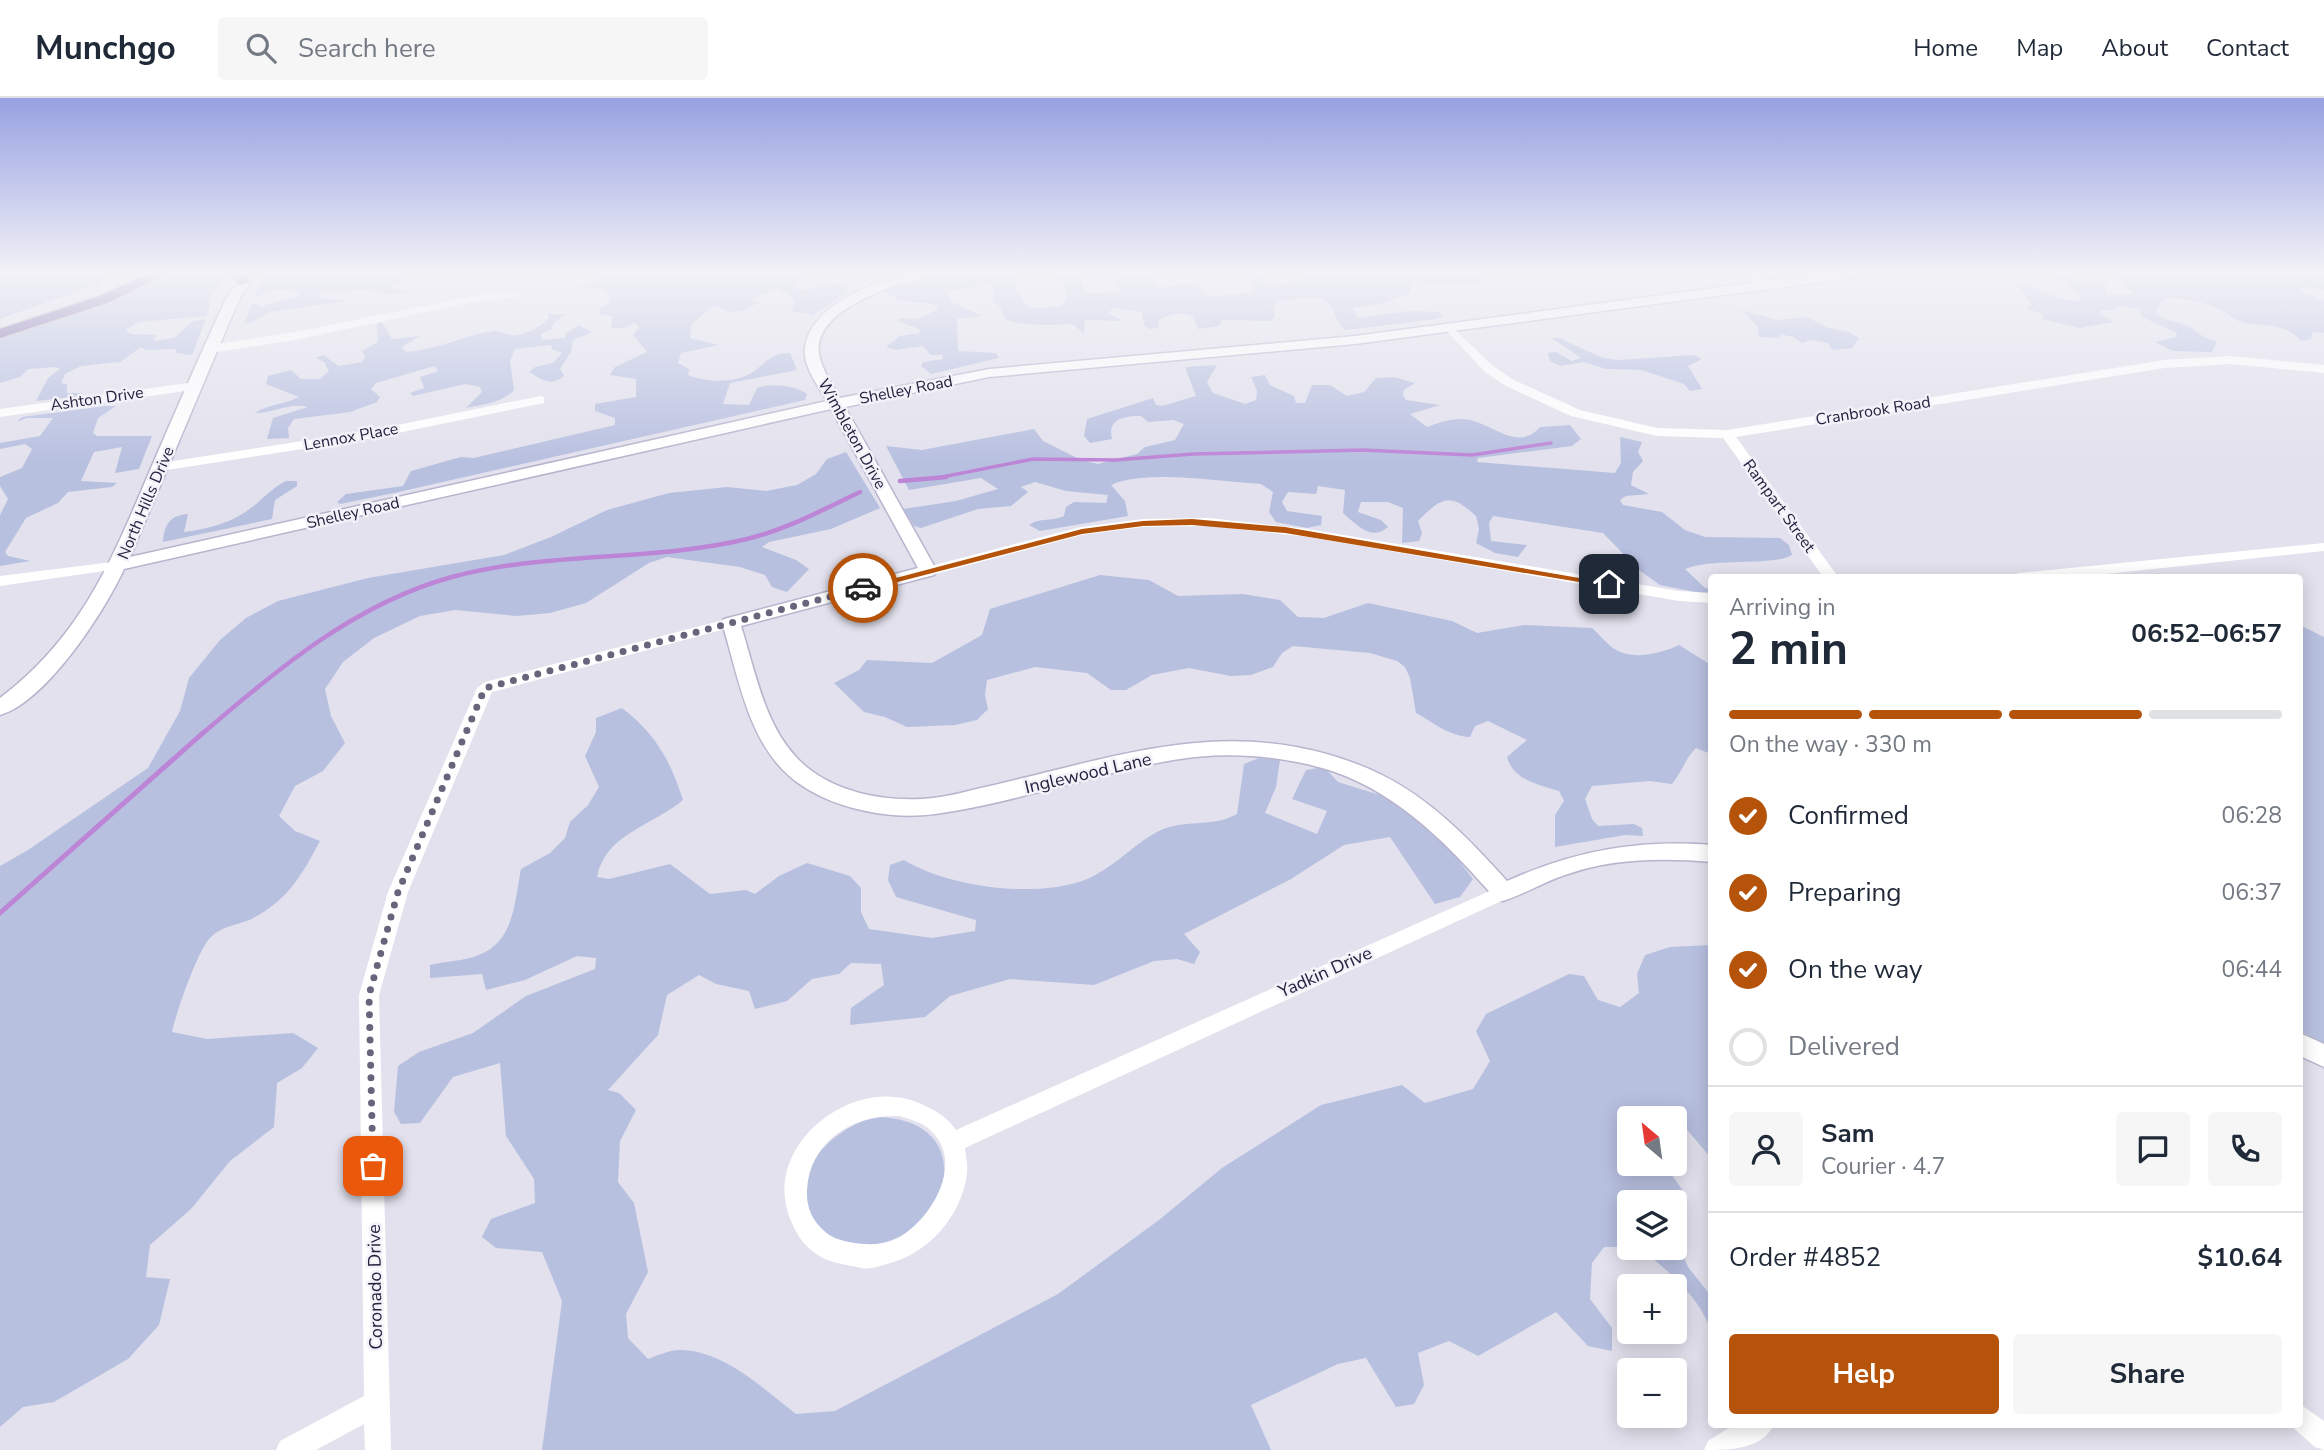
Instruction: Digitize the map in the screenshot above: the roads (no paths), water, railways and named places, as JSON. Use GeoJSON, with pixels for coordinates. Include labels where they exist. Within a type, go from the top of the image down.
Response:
{"type":"FeatureCollection","features":[{"type":"Feature","properties":{"kind":"street","name":"North Hills Drive"},"geometry":{"type":"LineString","coordinates":[[0,708],[44,673],[85,625],[120,565],[216,335]]}},
{"type":"Feature","properties":{"kind":"street"},"geometry":{"type":"LineString","coordinates":[[210,349],[299,335]]}},
{"type":"Feature","properties":{"kind":"street","name":"Wimbleton Drive"},"geometry":{"type":"LineString","coordinates":[[817,335],[812,346],[816,368],[928,571]]}},
{"type":"Feature","properties":{"kind":"street","name":"Shelley Road"},"geometry":{"type":"LineString","coordinates":[[0,581],[120,565],[835,404],[1027,368],[1394,335]]}},
{"type":"Feature","properties":{"kind":"street","name":"Cranbrook Road"},"geometry":{"type":"LineString","coordinates":[[1457,335],[1489,369],[1510,383],[1576,413],[1657,432],[1727,434],[2164,364],[2230,360],[2324,369]]}},
{"type":"Feature","properties":{"kind":"street","name":"Ashton Drive"},"geometry":{"type":"LineString","coordinates":[[0,412],[195,386]]}},
{"type":"Feature","properties":{"kind":"street","name":"Lennox Place"},"geometry":{"type":"LineString","coordinates":[[160,467],[373,434],[540,400]]}},
{"type":"Feature","properties":{"kind":"street","name":"Rampart Street"},"geometry":{"type":"LineString","coordinates":[[1727,434],[1829,574]]}},
{"type":"Feature","properties":{"kind":"street"},"geometry":{"type":"LineString","coordinates":[[731,623],[1091,530],[1143,523],[1209,522],[1285,530],[1679,596],[1708,598]]}},
{"type":"Feature","properties":{"kind":"street"},"geometry":{"type":"LineString","coordinates":[[2057,574],[2324,547]]}},
{"type":"Feature","properties":{"kind":"street","name":"Coronado Drive"},"geometry":{"type":"LineString","coordinates":[[378,1450],[369,995],[398,892],[485,688],[731,623]]}},
{"type":"Feature","properties":{"kind":"street","name":"Inglewood Lane"},"geometry":{"type":"LineString","coordinates":[[731,623],[774,744],[793,768],[840,795],[877,804],[934,806],[1186,751],[1230,747],[1282,751],[1331,763],[1396,792],[1448,832],[1503,892]]}},
{"type":"Feature","properties":{"kind":"street","name":"Yadkin Drive"},"geometry":{"type":"LineString","coordinates":[[952,1143],[1557,869],[1596,858],[1666,851],[1708,854]]}},
{"type":"Feature","properties":{"kind":"street"},"geometry":{"type":"LineString","coordinates":[[2303,1046],[2324,1056]]}},
{"type":"Feature","properties":{"kind":"street"},"geometry":{"type":"LineString","coordinates":[[872,1107],[904,1107],[929,1117],[952,1143],[957,1171],[953,1196],[938,1221],[912,1244],[878,1256],[842,1254],[820,1244],[804,1227],[795,1205],[796,1175],[807,1150],[824,1131],[848,1115],[872,1107]]}},
{"type":"Feature","properties":{"kind":"street"},"geometry":{"type":"LineString","coordinates":[[289,1450],[378,1403]]}},
{"type":"Feature","properties":{"kind":"street"},"geometry":{"type":"LineString","coordinates":[[2303,1420],[2324,1438]]}},
{"type":"Feature","properties":{"kind":"street"},"geometry":{"type":"LineString","coordinates":[[1717,1450],[1754,1428]]}},
{"type":"Feature","properties":{"kind":"waterway"},"geometry":{"type":"LineString","coordinates":[[939,478],[1033,459],[1115,460],[1193,454],[1363,450],[1472,455],[1551,443]]}},
{"type":"Feature","properties":{"kind":"waterway"},"geometry":{"type":"LineString","coordinates":[[939,478],[946,477]]}},
{"type":"Feature","properties":{"kind":"waterway"},"geometry":{"type":"LineString","coordinates":[[900,481],[939,478]]}},
{"type":"Feature","properties":{"kind":"waterway"},"geometry":{"type":"LineString","coordinates":[[202,734],[259,686],[319,641],[383,603],[417,589],[452,577],[525,563],[673,551],[747,539],[791,524],[860,492]]}},
{"type":"Feature","properties":{"kind":"waterway"},"geometry":{"type":"LineString","coordinates":[[0,913],[204,732]]}}]}
